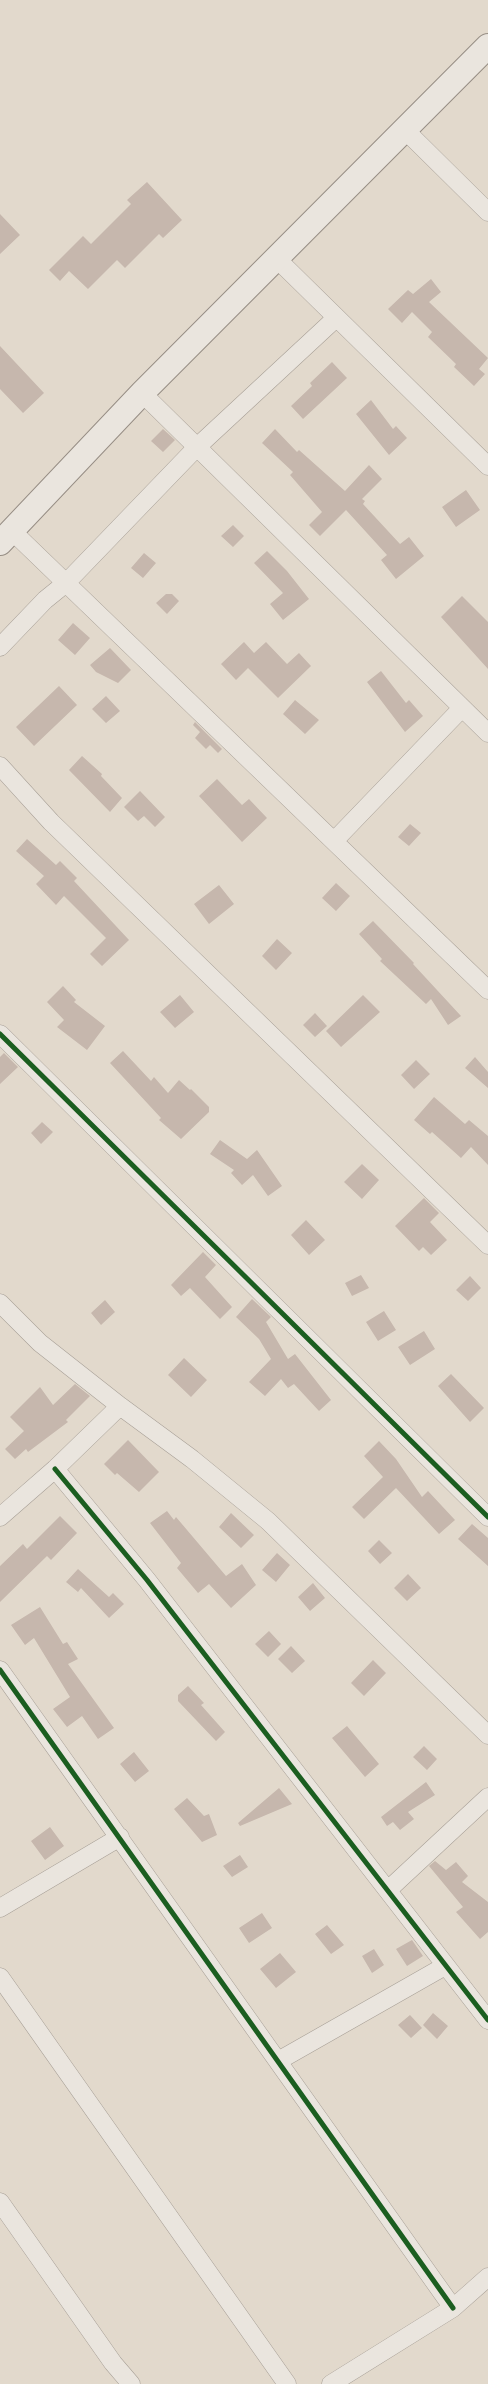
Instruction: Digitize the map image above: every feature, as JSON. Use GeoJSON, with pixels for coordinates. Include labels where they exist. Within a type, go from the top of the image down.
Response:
{"type":"FeatureCollection","features":[{"type":"Feature","properties":{"kind":"main road"},"geometry":{"type":"LineString","coordinates":[[6,536],[142,393],[488,46]]}},
{"type":"Feature","properties":{"kind":"street"},"geometry":{"type":"LineString","coordinates":[[404,129],[488,212]]}},
{"type":"Feature","properties":{"kind":"street"},"geometry":{"type":"LineString","coordinates":[[276,259],[488,466]]}},
{"type":"Feature","properties":{"kind":"street"},"geometry":{"type":"LineString","coordinates":[[0,647],[45,600],[66,583],[197,447],[336,318]]}},
{"type":"Feature","properties":{"kind":"street"},"geometry":{"type":"LineString","coordinates":[[142,393],[488,733]]}},
{"type":"Feature","properties":{"kind":"street"},"geometry":{"type":"LineString","coordinates":[[6,536],[66,583],[335,840],[488,990]]}},
{"type":"Feature","properties":{"kind":"street"},"geometry":{"type":"LineString","coordinates":[[335,840],[462,708]]}},
{"type":"Feature","properties":{"kind":"street"},"geometry":{"type":"LineString","coordinates":[[0,766],[51,822],[488,1245]]}},
{"type":"Feature","properties":{"kind":"street"},"geometry":{"type":"LineString","coordinates":[[0,1034],[488,1516]]}},
{"type":"Feature","properties":{"kind":"street"},"geometry":{"type":"LineString","coordinates":[[0,1304],[40,1343],[120,1406],[192,1459],[268,1521],[488,1735]]}},
{"type":"Feature","properties":{"kind":"street"},"geometry":{"type":"LineString","coordinates":[[0,1517],[55,1469],[120,1406]]}},
{"type":"Feature","properties":{"kind":"street"},"geometry":{"type":"LineString","coordinates":[[55,1469],[147,1580],[388,1890],[444,1966],[488,2020]]}},
{"type":"Feature","properties":{"kind":"street"},"geometry":{"type":"LineString","coordinates":[[0,1670],[453,2308]]}},
{"type":"Feature","properties":{"kind":"street"},"geometry":{"type":"LineString","coordinates":[[388,1890],[488,1797]]}},
{"type":"Feature","properties":{"kind":"street"},"geometry":{"type":"LineString","coordinates":[[0,1908],[120,1837]]}},
{"type":"Feature","properties":{"kind":"street"},"geometry":{"type":"LineString","coordinates":[[278,2061],[444,1966]]}},
{"type":"Feature","properties":{"kind":"street"},"geometry":{"type":"LineString","coordinates":[[0,1977],[287,2384]]}},
{"type":"Feature","properties":{"kind":"street"},"geometry":{"type":"LineString","coordinates":[[0,2202],[114,2363],[131,2384]]}},
{"type":"Feature","properties":{"kind":"street"},"geometry":{"type":"LineString","coordinates":[[339,2382],[453,2308],[488,2277]]}},
{"type":"Feature","properties":{"kind":"building"},"geometry":{"type":"Polygon","coordinates":[[[147,182],[182,220],[163,238],[159,234],[125,268],[117,260],[88,289],[69,271],[60,281],[49,270],[83,236],[91,244],[131,204],[127,200],[147,182]]]}},
{"type":"Feature","properties":{"kind":"building"},"geometry":{"type":"Polygon","coordinates":[[[0,214],[20,235],[0,254],[0,214]]]}},
{"type":"Feature","properties":{"kind":"building"},"geometry":{"type":"Polygon","coordinates":[[[431,279],[441,292],[429,302],[488,358],[479,369],[485,374],[474,386],[454,367],[456,364],[428,337],[432,332],[412,312],[402,323],[388,309],[408,290],[413,294],[431,279]]]}},
{"type":"Feature","properties":{"kind":"building"},"geometry":{"type":"Polygon","coordinates":[[[0,346],[44,393],[23,413],[0,389],[0,346]]]}},
{"type":"Feature","properties":{"kind":"building"},"geometry":{"type":"Polygon","coordinates":[[[332,362],[347,378],[303,419],[291,406],[312,386],[310,383],[332,362]]]}},
{"type":"Feature","properties":{"kind":"building"},"geometry":{"type":"Polygon","coordinates":[[[371,400],[393,429],[396,426],[407,438],[389,455],[356,414],[371,400]]]}},
{"type":"Feature","properties":{"kind":"building"},"geometry":{"type":"Polygon","coordinates":[[[163,429],[175,440],[163,452],[151,441],[163,429]]]}},
{"type":"Feature","properties":{"kind":"building"},"geometry":{"type":"Polygon","coordinates":[[[275,429],[297,452],[299,450],[345,491],[369,465],[382,479],[362,499],[365,501],[363,504],[400,544],[409,537],[424,556],[396,579],[381,560],[387,555],[346,510],[320,536],[309,525],[322,512],[290,475],[293,472],[262,443],[275,429]]]}},
{"type":"Feature","properties":{"kind":"building"},"geometry":{"type":"Polygon","coordinates":[[[466,490],[480,510],[456,527],[442,507],[466,490]]]}},
{"type":"Feature","properties":{"kind":"building"},"geometry":{"type":"Polygon","coordinates":[[[233,525],[244,536],[233,547],[221,536],[233,525]]]}},
{"type":"Feature","properties":{"kind":"building"},"geometry":{"type":"Polygon","coordinates":[[[267,551],[287,571],[309,599],[283,620],[270,604],[283,593],[254,563],[267,551]]]}},
{"type":"Feature","properties":{"kind":"building"},"geometry":{"type":"Polygon","coordinates":[[[144,553],[156,563],[143,578],[131,568],[144,553]]]}},
{"type":"Feature","properties":{"kind":"building"},"geometry":{"type":"Polygon","coordinates":[[[166,594],[172,594],[179,601],[167,614],[156,603],[166,594]]]}},
{"type":"Feature","properties":{"kind":"building"},"geometry":{"type":"Polygon","coordinates":[[[462,596],[488,622],[488,669],[441,617],[462,596]]]}},
{"type":"Feature","properties":{"kind":"building"},"geometry":{"type":"Polygon","coordinates":[[[73,623],[90,638],[75,655],[58,640],[73,623]]]}},
{"type":"Feature","properties":{"kind":"building"},"geometry":{"type":"Polygon","coordinates":[[[244,642],[254,653],[266,642],[287,664],[299,653],[311,666],[278,698],[248,668],[236,680],[221,664],[244,642]]]}},
{"type":"Feature","properties":{"kind":"building"},"geometry":{"type":"Polygon","coordinates":[[[110,648],[131,670],[118,683],[96,672],[90,665],[110,648]]]}},
{"type":"Feature","properties":{"kind":"building"},"geometry":{"type":"Polygon","coordinates":[[[381,671],[406,703],[409,700],[423,716],[405,732],[367,682],[381,671]]]}},
{"type":"Feature","properties":{"kind":"building"},"geometry":{"type":"Polygon","coordinates":[[[59,686],[77,705],[34,746],[16,727],[59,686]]]}},
{"type":"Feature","properties":{"kind":"building"},"geometry":{"type":"Polygon","coordinates":[[[106,696],[120,711],[106,723],[92,709],[106,696]]]}},
{"type":"Feature","properties":{"kind":"building"},"geometry":{"type":"Polygon","coordinates":[[[295,700],[319,720],[305,734],[283,714],[295,700]]]}},
{"type":"Feature","properties":{"kind":"building"},"geometry":{"type":"Polygon","coordinates":[[[195,722],[222,749],[218,753],[210,745],[206,749],[195,738],[200,732],[193,725],[195,722]]]}},
{"type":"Feature","properties":{"kind":"building"},"geometry":{"type":"Polygon","coordinates":[[[82,756],[102,774],[101,776],[122,798],[110,812],[69,770],[82,756]]]}},
{"type":"Feature","properties":{"kind":"building"},"geometry":{"type":"Polygon","coordinates":[[[217,779],[242,805],[249,799],[267,818],[242,842],[199,796],[217,779]]]}},
{"type":"Feature","properties":{"kind":"building"},"geometry":{"type":"Polygon","coordinates":[[[140,791],[165,817],[155,827],[144,816],[138,821],[124,807],[140,791]]]}},
{"type":"Feature","properties":{"kind":"building"},"geometry":{"type":"Polygon","coordinates":[[[410,824],[421,833],[409,846],[398,837],[410,824]]]}},
{"type":"Feature","properties":{"kind":"building"},"geometry":{"type":"Polygon","coordinates":[[[27,839],[56,865],[60,861],[77,878],[74,881],[129,940],[102,966],[90,954],[106,938],[64,896],[56,905],[36,884],[44,876],[16,851],[27,839]]]}},
{"type":"Feature","properties":{"kind":"building"},"geometry":{"type":"Polygon","coordinates":[[[336,883],[350,896],[336,911],[322,898],[336,883]]]}},
{"type":"Feature","properties":{"kind":"building"},"geometry":{"type":"Polygon","coordinates":[[[219,885],[234,904],[209,924],[194,904],[219,885]]]}},
{"type":"Feature","properties":{"kind":"building"},"geometry":{"type":"Polygon","coordinates":[[[373,921],[414,963],[461,1016],[448,1025],[431,999],[426,1004],[380,961],[382,959],[359,934],[373,921]]]}},
{"type":"Feature","properties":{"kind":"building"},"geometry":{"type":"Polygon","coordinates":[[[277,939],[292,953],[276,970],[262,956],[277,939]]]}},
{"type":"Feature","properties":{"kind":"building"},"geometry":{"type":"Polygon","coordinates":[[[63,986],[76,1000],[74,1002],[105,1026],[87,1050],[57,1027],[64,1020],[47,1002],[63,986]]]}},
{"type":"Feature","properties":{"kind":"building"},"geometry":{"type":"Polygon","coordinates":[[[180,995],[194,1012],[175,1028],[160,1012],[180,995]]]}},
{"type":"Feature","properties":{"kind":"building"},"geometry":{"type":"Polygon","coordinates":[[[363,995],[380,1012],[341,1047],[326,1031],[363,995]]]}},
{"type":"Feature","properties":{"kind":"building"},"geometry":{"type":"Polygon","coordinates":[[[315,1013],[327,1026],[315,1037],[303,1025],[315,1013]]]}},
{"type":"Feature","properties":{"kind":"building"},"geometry":{"type":"Polygon","coordinates":[[[123,1051],[151,1081],[154,1077],[168,1093],[179,1080],[209,1107],[209,1112],[181,1139],[159,1120],[161,1118],[110,1063],[123,1051]]]}},
{"type":"Feature","properties":{"kind":"building"},"geometry":{"type":"Polygon","coordinates":[[[4,1053],[18,1067],[0,1084],[0,1057],[4,1053]]]}},
{"type":"Feature","properties":{"kind":"building"},"geometry":{"type":"Polygon","coordinates":[[[475,1057],[488,1072],[488,1088],[465,1068],[475,1057]]]}},
{"type":"Feature","properties":{"kind":"building"},"geometry":{"type":"Polygon","coordinates":[[[416,1060],[430,1074],[414,1089],[401,1075],[416,1060]]]}},
{"type":"Feature","properties":{"kind":"building"},"geometry":{"type":"Polygon","coordinates":[[[434,1097],[465,1124],[469,1120],[488,1136],[488,1165],[471,1147],[461,1158],[432,1132],[430,1134],[414,1120],[434,1097]]]}},
{"type":"Feature","properties":{"kind":"building"},"geometry":{"type":"Polygon","coordinates":[[[42,1122],[53,1132],[41,1144],[31,1133],[42,1122]]]}},
{"type":"Feature","properties":{"kind":"building"},"geometry":{"type":"Polygon","coordinates":[[[220,1140],[247,1159],[257,1150],[282,1186],[268,1196],[253,1175],[242,1185],[231,1173],[234,1170],[210,1154],[220,1140]]]}},
{"type":"Feature","properties":{"kind":"building"},"geometry":{"type":"Polygon","coordinates":[[[362,1164],[379,1180],[362,1199],[344,1182],[362,1164]]]}},
{"type":"Feature","properties":{"kind":"building"},"geometry":{"type":"Polygon","coordinates":[[[424,1198],[439,1213],[430,1222],[447,1240],[431,1255],[423,1247],[419,1251],[395,1226],[424,1198]]]}},
{"type":"Feature","properties":{"kind":"building"},"geometry":{"type":"Polygon","coordinates":[[[306,1220],[325,1240],[309,1255],[291,1235],[306,1220]]]}},
{"type":"Feature","properties":{"kind":"building"},"geometry":{"type":"Polygon","coordinates":[[[203,1252],[216,1265],[205,1277],[232,1307],[220,1319],[190,1288],[181,1296],[171,1285],[203,1252]]]}},
{"type":"Feature","properties":{"kind":"building"},"geometry":{"type":"Polygon","coordinates":[[[361,1275],[369,1288],[352,1296],[345,1283],[361,1275]]]}},
{"type":"Feature","properties":{"kind":"building"},"geometry":{"type":"Polygon","coordinates":[[[470,1276],[481,1288],[468,1301],[456,1290],[470,1276]]]}},
{"type":"Feature","properties":{"kind":"building"},"geometry":{"type":"Polygon","coordinates":[[[252,1299],[271,1317],[266,1322],[288,1359],[295,1354],[331,1400],[319,1411],[294,1384],[288,1388],[281,1379],[265,1396],[249,1382],[271,1359],[259,1339],[236,1317],[252,1299]]]}},
{"type":"Feature","properties":{"kind":"building"},"geometry":{"type":"Polygon","coordinates":[[[105,1300],[115,1312],[101,1325],[91,1313],[105,1300]]]}},
{"type":"Feature","properties":{"kind":"building"},"geometry":{"type":"Polygon","coordinates":[[[384,1311],[396,1330],[378,1341],[366,1322],[384,1311]]]}},
{"type":"Feature","properties":{"kind":"building"},"geometry":{"type":"Polygon","coordinates":[[[424,1331],[435,1349],[410,1365],[398,1347],[424,1331]]]}},
{"type":"Feature","properties":{"kind":"building"},"geometry":{"type":"Polygon","coordinates":[[[184,1358],[207,1380],[191,1397],[168,1375],[184,1358]]]}},
{"type":"Feature","properties":{"kind":"building"},"geometry":{"type":"Polygon","coordinates":[[[451,1374],[484,1408],[470,1422],[438,1386],[451,1374]]]}},
{"type":"Feature","properties":{"kind":"building"},"geometry":{"type":"Polygon","coordinates":[[[75,1384],[90,1396],[66,1420],[68,1422],[28,1452],[26,1449],[15,1459],[5,1449],[24,1431],[10,1417],[40,1387],[53,1405],[75,1384]]]}},
{"type":"Feature","properties":{"kind":"building"},"geometry":{"type":"Polygon","coordinates":[[[128,1440],[159,1472],[139,1492],[117,1473],[115,1475],[104,1464],[128,1440]]]}},
{"type":"Feature","properties":{"kind":"building"},"geometry":{"type":"Polygon","coordinates":[[[379,1441],[396,1459],[422,1497],[428,1491],[455,1520],[439,1534],[396,1488],[364,1519],[352,1507],[383,1477],[364,1456],[379,1441]]]}},
{"type":"Feature","properties":{"kind":"building"},"geometry":{"type":"Polygon","coordinates":[[[167,1511],[174,1520],[176,1517],[226,1576],[242,1564],[256,1585],[231,1608],[209,1584],[198,1593],[177,1568],[181,1563],[150,1523],[167,1511]]]}},
{"type":"Feature","properties":{"kind":"building"},"geometry":{"type":"Polygon","coordinates":[[[231,1513],[254,1535],[241,1548],[219,1527],[231,1513]]]}},
{"type":"Feature","properties":{"kind":"building"},"geometry":{"type":"Polygon","coordinates":[[[60,1516],[77,1533],[51,1560],[47,1556],[0,1602],[0,1566],[23,1544],[27,1549],[60,1516]]]}},
{"type":"Feature","properties":{"kind":"building"},"geometry":{"type":"Polygon","coordinates":[[[472,1524],[488,1538],[488,1566],[458,1539],[472,1524]]]}},
{"type":"Feature","properties":{"kind":"building"},"geometry":{"type":"Polygon","coordinates":[[[379,1540],[392,1553],[380,1564],[368,1551],[379,1540]]]}},
{"type":"Feature","properties":{"kind":"building"},"geometry":{"type":"Polygon","coordinates":[[[277,1553],[290,1565],[276,1582],[262,1570],[277,1553]]]}},
{"type":"Feature","properties":{"kind":"building"},"geometry":{"type":"Polygon","coordinates":[[[78,1569],[109,1597],[113,1593],[124,1604],[109,1618],[81,1588],[78,1592],[66,1582],[78,1569]]]}},
{"type":"Feature","properties":{"kind":"building"},"geometry":{"type":"Polygon","coordinates":[[[408,1574],[421,1588],[407,1601],[394,1588],[408,1574]]]}},
{"type":"Feature","properties":{"kind":"building"},"geometry":{"type":"Polygon","coordinates":[[[313,1583],[325,1598],[310,1611],[298,1597],[313,1583]]]}},
{"type":"Feature","properties":{"kind":"building"},"geometry":{"type":"Polygon","coordinates":[[[40,1607],[63,1644],[67,1642],[78,1659],[68,1664],[114,1728],[98,1739],[82,1716],[67,1727],[53,1709],[70,1697],[34,1638],[25,1645],[11,1625],[40,1607]]]}},
{"type":"Feature","properties":{"kind":"building"},"geometry":{"type":"Polygon","coordinates":[[[269,1631],[281,1644],[268,1657],[255,1644],[269,1631]]]}},
{"type":"Feature","properties":{"kind":"building"},"geometry":{"type":"Polygon","coordinates":[[[291,1646],[305,1661],[292,1673],[278,1659],[291,1646]]]}},
{"type":"Feature","properties":{"kind":"building"},"geometry":{"type":"Polygon","coordinates":[[[373,1660],[386,1673],[364,1696],[351,1683],[373,1660]]]}},
{"type":"Feature","properties":{"kind":"building"},"geometry":{"type":"Polygon","coordinates":[[[188,1686],[204,1703],[201,1705],[225,1732],[216,1741],[178,1701],[178,1695],[188,1686]]]}},
{"type":"Feature","properties":{"kind":"building"},"geometry":{"type":"Polygon","coordinates":[[[347,1726],[379,1764],[365,1777],[332,1738],[347,1726]]]}},
{"type":"Feature","properties":{"kind":"building"},"geometry":{"type":"Polygon","coordinates":[[[424,1746],[437,1759],[427,1770],[413,1757],[424,1746]]]}},
{"type":"Feature","properties":{"kind":"building"},"geometry":{"type":"Polygon","coordinates":[[[134,1752],[149,1771],[135,1782],[120,1764],[134,1752]]]}},
{"type":"Feature","properties":{"kind":"building"},"geometry":{"type":"Polygon","coordinates":[[[426,1782],[435,1795],[408,1812],[414,1819],[400,1830],[393,1822],[387,1826],[381,1817],[426,1782]]]}},
{"type":"Feature","properties":{"kind":"building"},"geometry":{"type":"Polygon","coordinates":[[[279,1788],[292,1804],[240,1826],[238,1823],[279,1788]]]}},
{"type":"Feature","properties":{"kind":"building"},"geometry":{"type":"Polygon","coordinates":[[[187,1798],[204,1816],[209,1814],[217,1835],[202,1842],[174,1809],[187,1798]]]}},
{"type":"Feature","properties":{"kind":"building"},"geometry":{"type":"Polygon","coordinates":[[[50,1827],[64,1846],[45,1860],[31,1841],[50,1827]]]}},
{"type":"Feature","properties":{"kind":"building"},"geometry":{"type":"Polygon","coordinates":[[[240,1855],[248,1867],[232,1877],[223,1866],[240,1855]]]}},
{"type":"Feature","properties":{"kind":"building"},"geometry":{"type":"Polygon","coordinates":[[[435,1861],[446,1870],[456,1862],[468,1876],[462,1882],[488,1902],[488,1932],[480,1939],[456,1912],[463,1907],[429,1866],[435,1861]]]}},
{"type":"Feature","properties":{"kind":"building"},"geometry":{"type":"Polygon","coordinates":[[[262,1913],[272,1928],[249,1943],[239,1928],[262,1913]]]}},
{"type":"Feature","properties":{"kind":"building"},"geometry":{"type":"Polygon","coordinates":[[[327,1925],[344,1945],[331,1954],[315,1934],[327,1925]]]}},
{"type":"Feature","properties":{"kind":"building"},"geometry":{"type":"Polygon","coordinates":[[[412,1940],[423,1956],[407,1966],[396,1949],[412,1940]]]}},
{"type":"Feature","properties":{"kind":"building"},"geometry":{"type":"Polygon","coordinates":[[[374,1949],[384,1965],[372,1973],[362,1956],[374,1949]]]}},
{"type":"Feature","properties":{"kind":"building"},"geometry":{"type":"Polygon","coordinates":[[[280,1953],[296,1972],[276,1988],[260,1969],[280,1953]]]}},
{"type":"Feature","properties":{"kind":"building"},"geometry":{"type":"Polygon","coordinates":[[[433,2013],[448,2026],[437,2039],[423,2025],[433,2013]]]}},
{"type":"Feature","properties":{"kind":"building"},"geometry":{"type":"Polygon","coordinates":[[[410,2015],[422,2028],[411,2038],[398,2025],[410,2015]]]}},
{"type":"Feature","properties":{"kind":"cycle path"},"geometry":{"type":"LineString","coordinates":[[0,1034],[488,1517]]}},
{"type":"Feature","properties":{"kind":"cycle path"},"geometry":{"type":"LineString","coordinates":[[55,1469],[147,1580],[488,2020]]}},
{"type":"Feature","properties":{"kind":"cycle path"},"geometry":{"type":"LineString","coordinates":[[0,1670],[453,2308]]}}]}
